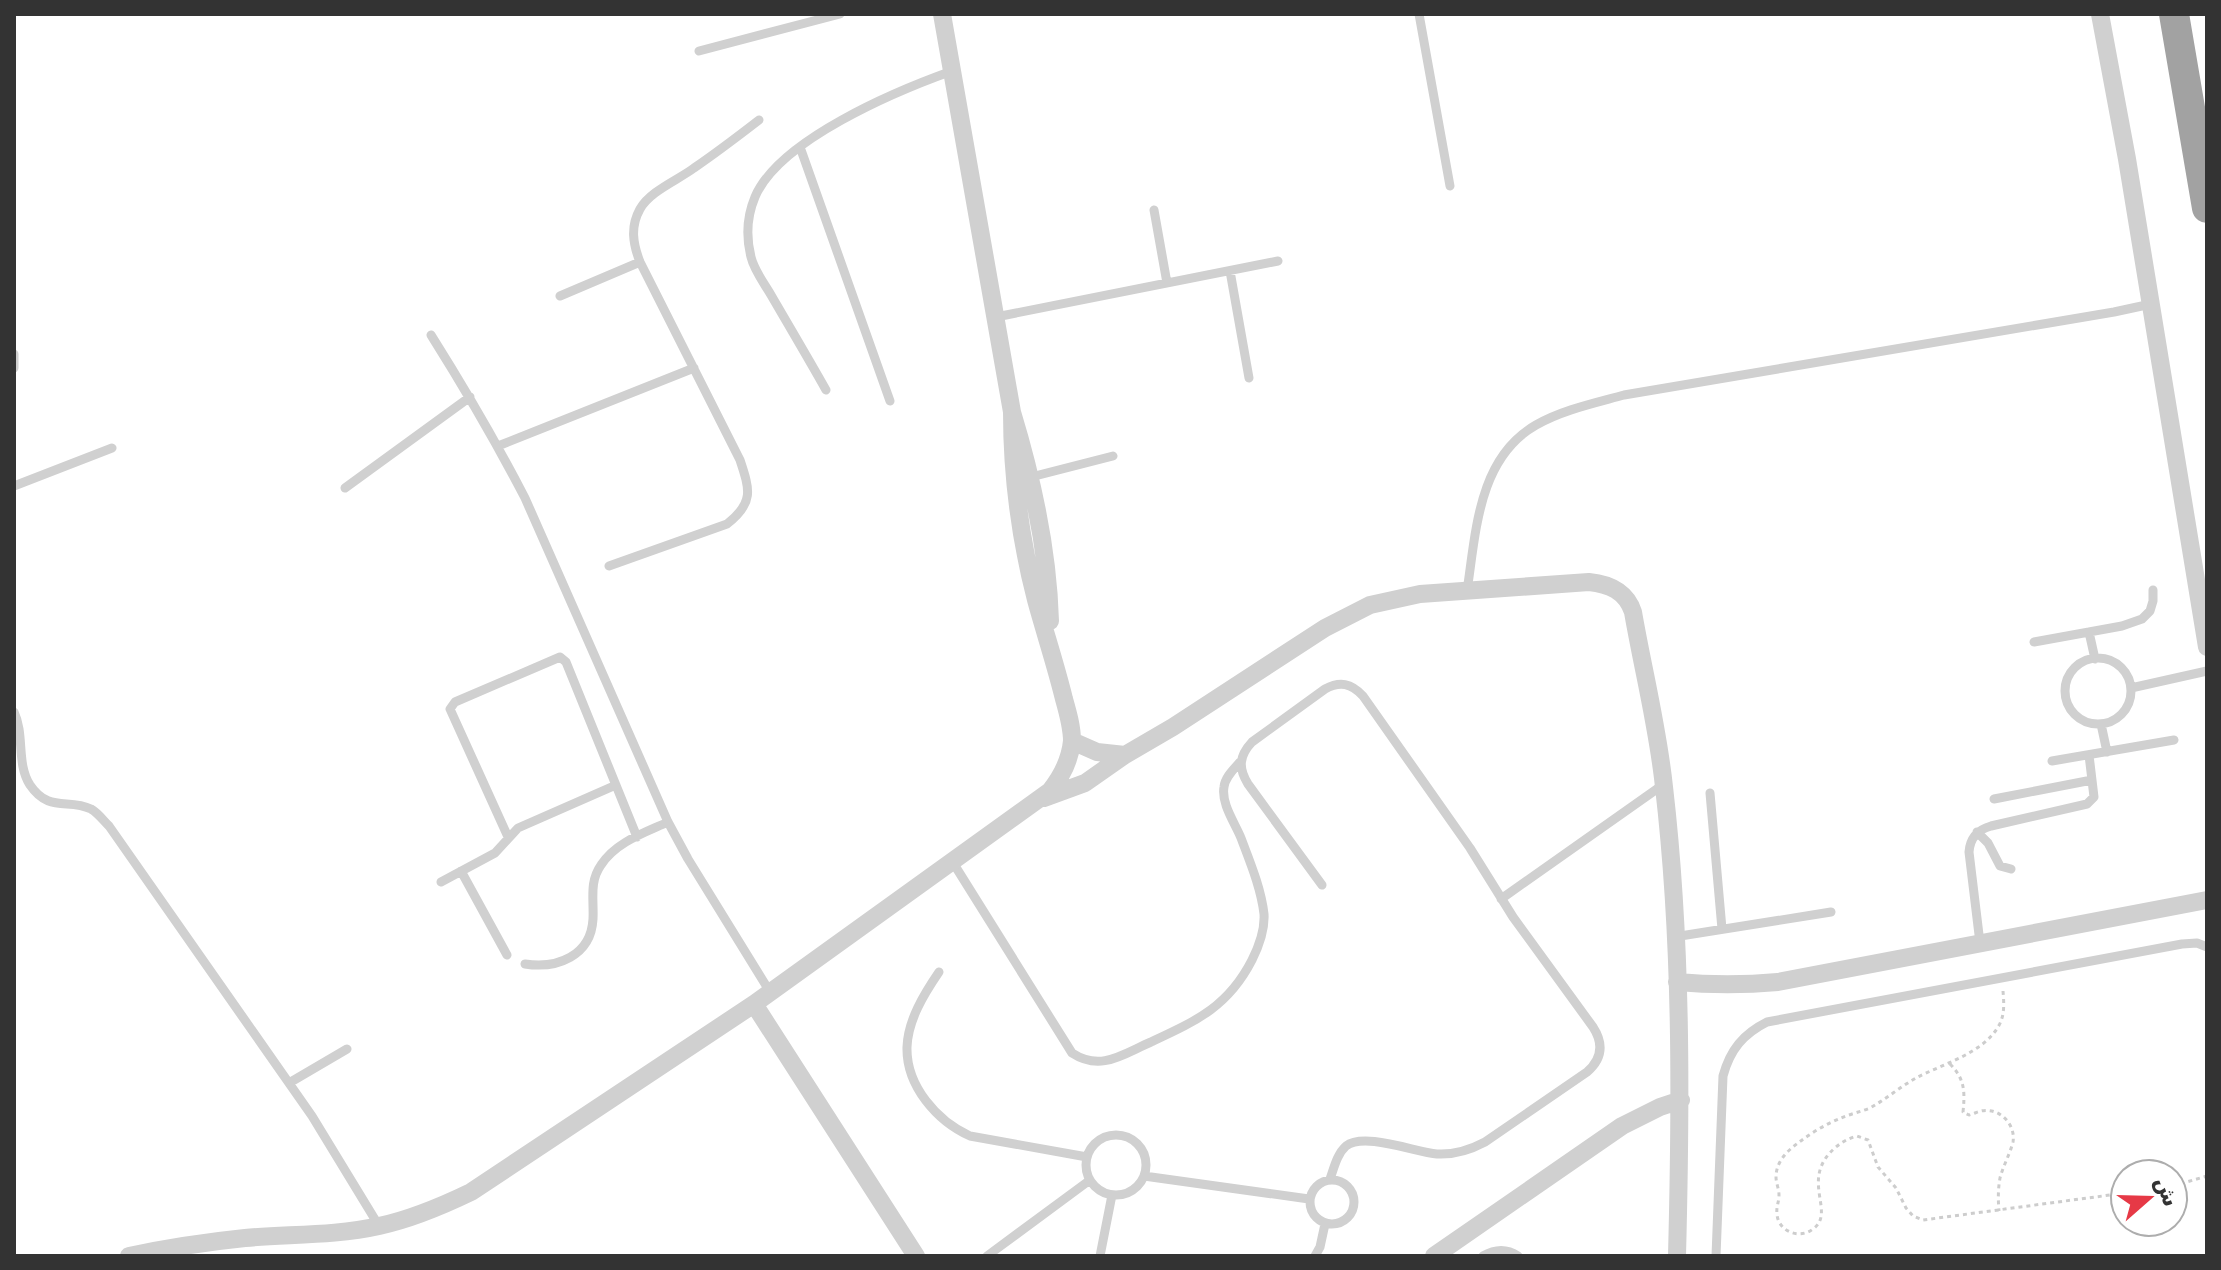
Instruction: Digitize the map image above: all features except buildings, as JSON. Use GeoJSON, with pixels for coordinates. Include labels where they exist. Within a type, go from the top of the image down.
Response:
{"type":"FeatureCollection","features":[{"type":"Feature","properties":{"kind":"highway"},"geometry":{"type":"LineString","coordinates":[[2174,14],[2207,208]]}},
{"type":"Feature","properties":{"kind":"street"},"geometry":{"type":"LineString","coordinates":[[942,14],[1012,412],[1031,477],[1046,560],[1051,644]]}},
{"type":"Feature","properties":{"kind":"street"},"geometry":{"type":"LineString","coordinates":[[2100,14],[2127,159],[2207,647]]}},
{"type":"Feature","properties":{"kind":"street"},"geometry":{"type":"LineString","coordinates":[[129,1256],[166,1249],[245,1247],[349,1232],[442,1206],[471,1192],[754,1004],[1050,791],[1065,768],[1072,741],[1051,644],[1019,526],[1014,485],[1012,412]]}},
{"type":"Feature","properties":{"kind":"street"},"geometry":{"type":"LineString","coordinates":[[1039,799],[1085,783],[1347,615],[1370,605],[1395,598],[1589,582],[1619,591],[1633,612],[1664,784],[1681,1100],[1677,1256]]}},
{"type":"Feature","properties":{"kind":"street"},"geometry":{"type":"LineString","coordinates":[[1072,741],[1097,752],[1125,755]]}},
{"type":"Feature","properties":{"kind":"street"},"geometry":{"type":"LineString","coordinates":[[1677,982],[1722,985],[1778,982],[2207,900]]}},
{"type":"Feature","properties":{"kind":"street"},"geometry":{"type":"LineString","coordinates":[[754,1004],[916,1256]]}},
{"type":"Feature","properties":{"kind":"street"},"geometry":{"type":"LineString","coordinates":[[1434,1256],[1622,1126],[1681,1100]]}},
{"type":"Feature","properties":{"kind":"lane"},"geometry":{"type":"LineString","coordinates":[[699,51],[799,19],[840,14]]}},
{"type":"Feature","properties":{"kind":"lane"},"geometry":{"type":"LineString","coordinates":[[1419,14],[1450,186]]}},
{"type":"Feature","properties":{"kind":"lane"},"geometry":{"type":"LineString","coordinates":[[826,390],[751,259],[747,227],[755,196],[775,169],[800,147],[862,108],[911,85],[952,71]]}},
{"type":"Feature","properties":{"kind":"lane"},"geometry":{"type":"LineString","coordinates":[[609,566],[727,524],[741,512],[748,496],[740,460],[640,262],[633,244],[633,225],[641,207],[759,120]]}},
{"type":"Feature","properties":{"kind":"lane"},"geometry":{"type":"LineString","coordinates":[[800,147],[890,401]]}},
{"type":"Feature","properties":{"kind":"lane"},"geometry":{"type":"LineString","coordinates":[[1154,210],[1167,283]]}},
{"type":"Feature","properties":{"kind":"lane"},"geometry":{"type":"LineString","coordinates":[[996,317],[1278,261]]}},
{"type":"Feature","properties":{"kind":"lane"},"geometry":{"type":"LineString","coordinates":[[560,296],[640,262]]}},
{"type":"Feature","properties":{"kind":"lane"},"geometry":{"type":"LineString","coordinates":[[1230,271],[1249,378]]}},
{"type":"Feature","properties":{"kind":"lane"},"geometry":{"type":"LineString","coordinates":[[1467,591],[1484,494],[1495,466],[1512,443],[1535,425],[1624,395],[2151,304]]}},
{"type":"Feature","properties":{"kind":"lane"},"geometry":{"type":"LineString","coordinates":[[431,335],[498,446],[551,555],[668,822],[770,992]]}},
{"type":"Feature","properties":{"kind":"lane"},"geometry":{"type":"LineString","coordinates":[[14,354],[14,368]]}},
{"type":"Feature","properties":{"kind":"lane"},"geometry":{"type":"LineString","coordinates":[[498,446],[694,368]]}},
{"type":"Feature","properties":{"kind":"lane"},"geometry":{"type":"LineString","coordinates":[[345,488],[470,397]]}},
{"type":"Feature","properties":{"kind":"lane"},"geometry":{"type":"LineString","coordinates":[[14,486],[112,448]]}},
{"type":"Feature","properties":{"kind":"lane"},"geometry":{"type":"LineString","coordinates":[[1031,477],[1113,456]]}},
{"type":"Feature","properties":{"kind":"lane"},"geometry":{"type":"LineString","coordinates":[[2034,642],[2142,619],[2150,611],[2153,590]]}},
{"type":"Feature","properties":{"kind":"lane"},"geometry":{"type":"LineString","coordinates":[[2089,632],[2095,659]]}},
{"type":"Feature","properties":{"kind":"lane"},"geometry":{"type":"LineString","coordinates":[[508,837],[450,709],[455,702],[556,658],[563,659],[637,837]]}},
{"type":"Feature","properties":{"kind":"lane"},"geometry":{"type":"LineString","coordinates":[[2095,659],[2105,659],[2123,670],[2131,688],[2130,698],[2120,716],[2101,724],[2082,720],[2068,705],[2066,695],[2066,684],[2076,667],[2095,659]]}},
{"type":"Feature","properties":{"kind":"lane"},"geometry":{"type":"LineString","coordinates":[[2131,688],[2207,671]]}},
{"type":"Feature","properties":{"kind":"lane"},"geometry":{"type":"LineString","coordinates":[[952,861],[1072,1053],[1084,1061],[1099,1063],[1112,1059],[1204,1016],[1237,986],[1261,942],[1264,915],[1240,834],[1224,798],[1226,779],[1252,742],[1325,689],[1334,684],[1355,688],[1470,848],[1501,899],[1599,1036],[1601,1046],[1595,1066],[1469,1150],[1438,1154],[1361,1140],[1344,1147],[1330,1179]]}},
{"type":"Feature","properties":{"kind":"lane"},"geometry":{"type":"LineString","coordinates":[[14,712],[23,765],[31,787],[49,801],[89,808],[100,816],[312,1116],[379,1226]]}},
{"type":"Feature","properties":{"kind":"lane"},"geometry":{"type":"LineString","coordinates":[[2101,724],[2107,752]]}},
{"type":"Feature","properties":{"kind":"lane"},"geometry":{"type":"LineString","coordinates":[[2052,761],[2174,740]]}},
{"type":"Feature","properties":{"kind":"lane"},"geometry":{"type":"LineString","coordinates":[[1980,943],[1969,852],[1977,832],[2087,804],[2094,797],[2089,755]]}},
{"type":"Feature","properties":{"kind":"lane"},"geometry":{"type":"LineString","coordinates":[[1240,762],[1248,784],[1322,885]]}},
{"type":"Feature","properties":{"kind":"lane"},"geometry":{"type":"LineString","coordinates":[[1994,799],[2092,780]]}},
{"type":"Feature","properties":{"kind":"lane"},"geometry":{"type":"LineString","coordinates":[[1501,899],[1664,784]]}},
{"type":"Feature","properties":{"kind":"lane"},"geometry":{"type":"LineString","coordinates":[[441,882],[495,853],[508,837],[524,825],[616,785]]}},
{"type":"Feature","properties":{"kind":"lane"},"geometry":{"type":"LineString","coordinates":[[1710,793],[1722,929]]}},
{"type":"Feature","properties":{"kind":"lane"},"geometry":{"type":"LineString","coordinates":[[525,964],[556,964],[582,947],[591,933],[593,884],[599,868],[609,854],[668,822]]}},
{"type":"Feature","properties":{"kind":"lane"},"geometry":{"type":"LineString","coordinates":[[1977,832],[1988,843],[2000,866],[2011,869]]}},
{"type":"Feature","properties":{"kind":"lane"},"geometry":{"type":"LineString","coordinates":[[461,871],[507,955]]}},
{"type":"Feature","properties":{"kind":"lane"},"geometry":{"type":"LineString","coordinates":[[1674,937],[1831,912]]}},
{"type":"Feature","properties":{"kind":"lane"},"geometry":{"type":"LineString","coordinates":[[1716,1256],[1722,1086],[1728,1059],[1751,1030],[1767,1022],[2182,944],[2197,943],[2207,947]]}},
{"type":"Feature","properties":{"kind":"lane"},"geometry":{"type":"LineString","coordinates":[[939,972],[924,994],[907,1047],[911,1073],[924,1097],[955,1130],[970,1136],[1087,1157]]}},
{"type":"Feature","properties":{"kind":"lane"},"geometry":{"type":"LineString","coordinates":[[289,1083],[347,1049]]}},
{"type":"Feature","properties":{"kind":"lane"},"geometry":{"type":"LineString","coordinates":[[1119,1135],[1132,1140],[1142,1149],[1146,1163],[1144,1176],[1136,1188],[1125,1194],[1112,1195],[1099,1190],[1090,1180],[1086,1169],[1087,1157],[1094,1145],[1105,1137],[1119,1135]]}},
{"type":"Feature","properties":{"kind":"lane"},"geometry":{"type":"LineString","coordinates":[[1144,1176],[1309,1199]]}},
{"type":"Feature","properties":{"kind":"lane"},"geometry":{"type":"LineString","coordinates":[[1330,1179],[1347,1185],[1355,1200],[1349,1217],[1334,1225],[1316,1218],[1310,1209],[1309,1199],[1313,1189],[1330,1179]]}},
{"type":"Feature","properties":{"kind":"lane"},"geometry":{"type":"LineString","coordinates":[[987,1256],[1090,1180]]}},
{"type":"Feature","properties":{"kind":"lane"},"geometry":{"type":"LineString","coordinates":[[1100,1256],[1112,1195]]}},
{"type":"Feature","properties":{"kind":"lane"},"geometry":{"type":"LineString","coordinates":[[1315,1256],[1325,1224]]}},
{"type":"Feature","properties":{"kind":"lane"},"geometry":{"type":"LineString","coordinates":[[1483,1256],[1491,1251],[1504,1250],[1518,1256]]}},
{"type":"Feature","properties":{"kind":"path"},"geometry":{"type":"LineString","coordinates":[[2002,977],[2004,1006],[1997,1029],[1984,1042],[1866,1110],[1828,1124],[1788,1151],[1777,1171],[1777,1217],[1780,1224],[1794,1234],[1811,1232],[1818,1226],[1822,1218],[1817,1190],[1821,1166],[1838,1145],[1857,1136],[1868,1140],[1878,1167],[1890,1179],[1906,1208],[1913,1216],[1923,1220],[2109,1195]]}},
{"type":"Feature","properties":{"kind":"path"},"geometry":{"type":"LineString","coordinates":[[1950,1064],[1962,1078],[1963,1112],[1969,1115],[1991,1111],[2007,1119],[2011,1127],[2012,1145],[2001,1177],[1999,1211]]}}]}
